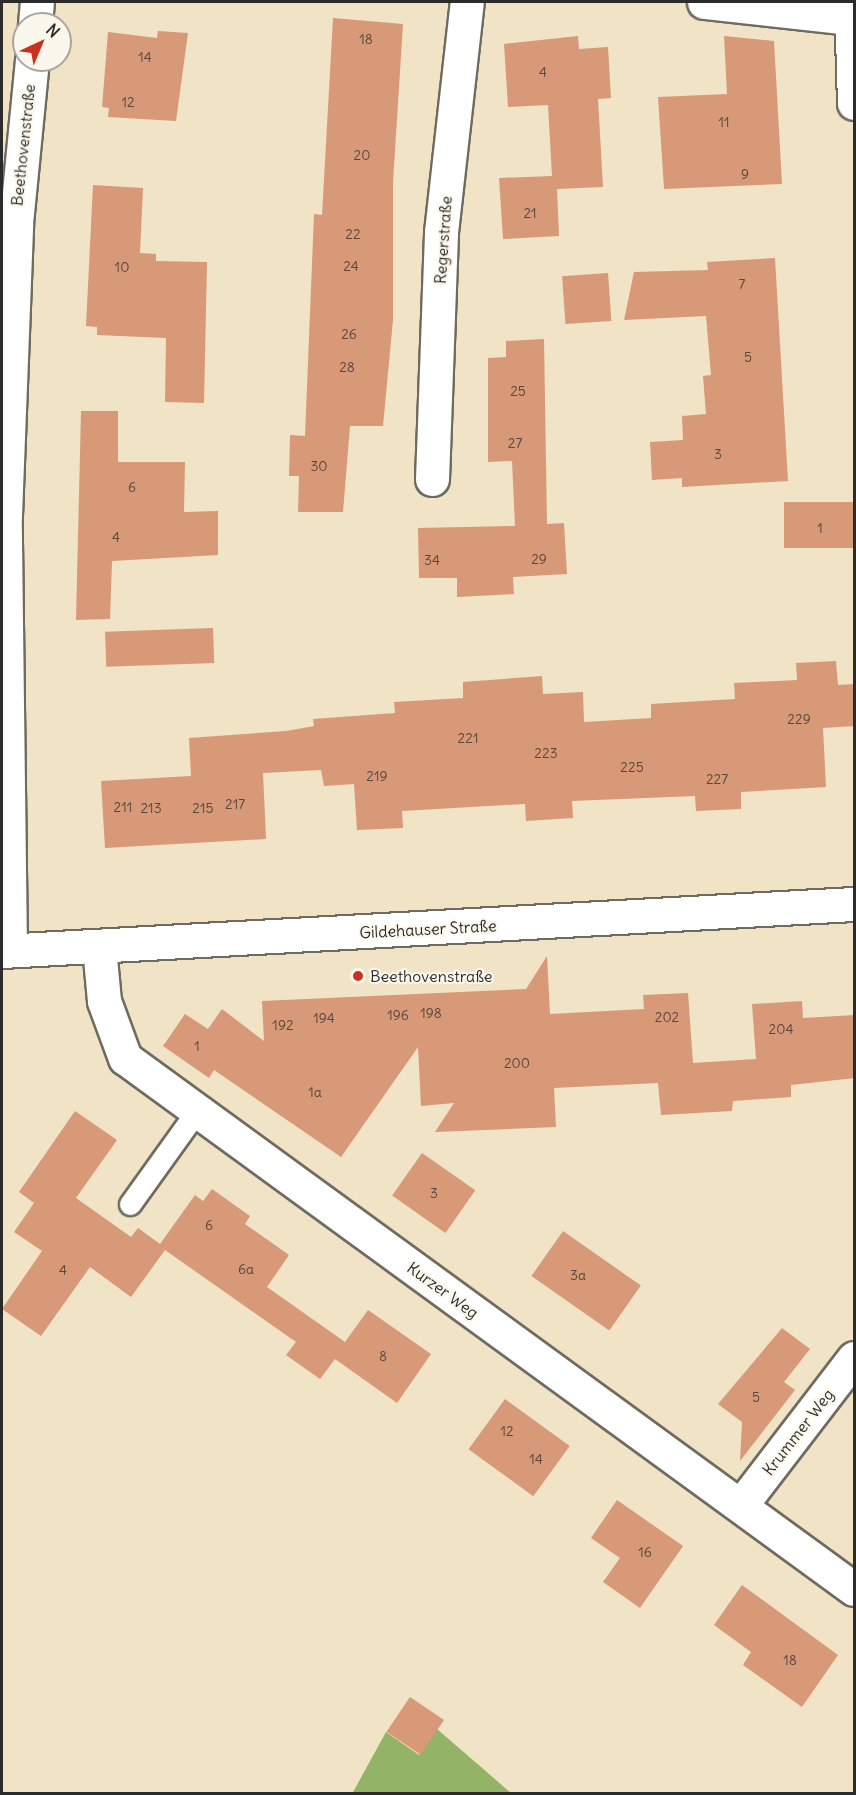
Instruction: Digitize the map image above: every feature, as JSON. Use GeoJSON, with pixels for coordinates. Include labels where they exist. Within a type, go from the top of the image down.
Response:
{"type":"FeatureCollection","features":[{"type":"Feature","properties":{"kind":"street","name":"Regerstraße"},"geometry":{"type":"LineString","coordinates":[[432,479],[441,232],[467,2]]}},
{"type":"Feature","properties":{"kind":"street"},"geometry":{"type":"LineString","coordinates":[[704,2],[851,10],[855,103]]}},
{"type":"Feature","properties":{"kind":"street","name":"Beethovenstraße"},"geometry":{"type":"LineString","coordinates":[[6,951],[5,515],[16,223],[31,72]]}},
{"type":"Feature","properties":{"kind":"street","name":"Gildehauser Straße"},"geometry":{"type":"LineString","coordinates":[[6,951],[855,904]]}},
{"type":"Feature","properties":{"kind":"street","name":"Kurzer Weg"},"geometry":{"type":"LineString","coordinates":[[99,947],[104,1001],[125,1058],[196,1112],[855,1589]]}},
{"type":"Feature","properties":{"kind":"street","name":"Krummer Weg"},"geometry":{"type":"LineString","coordinates":[[741,1505],[855,1358]]}},
{"type":"Feature","properties":{"kind":"lane"},"geometry":{"type":"LineString","coordinates":[[130,1204],[196,1112]]}},
{"type":"Feature","properties":{"kind":"green space"},"geometry":{"type":"Polygon","coordinates":[[[437,1729],[511,1793],[352,1794],[386,1732],[419,1755],[437,1729]]]}},
{"type":"Feature","properties":{"kind":"building"},"geometry":{"type":"Polygon","coordinates":[[[333,18],[403,24],[393,182],[393,320],[383,426],[350,426],[343,512],[298,512],[299,476],[289,476],[290,435],[305,436],[314,214],[322,215],[333,18]]]}},
{"type":"Feature","properties":{"kind":"building"},"geometry":{"type":"Polygon","coordinates":[[[158,31],[188,33],[176,121],[108,117],[109,108],[102,107],[108,32],[157,38],[158,31]]]}},
{"type":"Feature","properties":{"kind":"building"},"geometry":{"type":"Polygon","coordinates":[[[578,36],[579,49],[608,47],[611,98],[598,99],[603,187],[557,189],[559,236],[503,239],[499,178],[552,176],[548,105],[508,107],[504,44],[578,36]]]}},
{"type":"Feature","properties":{"kind":"building"},"geometry":{"type":"Polygon","coordinates":[[[724,36],[774,41],[782,184],[664,189],[658,97],[727,94],[724,36]]]}},
{"type":"Feature","properties":{"kind":"building"},"geometry":{"type":"Polygon","coordinates":[[[93,185],[143,188],[140,253],[156,254],[156,261],[207,262],[204,403],[165,402],[166,338],[97,335],[97,327],[86,326],[93,185]]]}},
{"type":"Feature","properties":{"kind":"building"},"geometry":{"type":"Polygon","coordinates":[[[775,258],[788,481],[682,487],[682,478],[652,480],[650,442],[683,440],[682,416],[706,414],[703,376],[711,375],[706,316],[624,320],[634,272],[708,270],[707,262],[775,258]]]}},
{"type":"Feature","properties":{"kind":"building"},"geometry":{"type":"Polygon","coordinates":[[[608,273],[611,321],[565,324],[562,276],[608,273]]]}},
{"type":"Feature","properties":{"kind":"building"},"geometry":{"type":"Polygon","coordinates":[[[544,339],[547,524],[564,523],[567,574],[513,577],[514,594],[457,597],[457,578],[419,578],[418,528],[515,526],[512,461],[488,462],[488,358],[506,357],[506,341],[544,339]]]}},
{"type":"Feature","properties":{"kind":"building"},"geometry":{"type":"Polygon","coordinates":[[[81,411],[118,411],[118,462],[185,462],[184,512],[218,511],[218,555],[112,561],[110,619],[76,620],[81,411]]]}},
{"type":"Feature","properties":{"kind":"building"},"geometry":{"type":"Polygon","coordinates":[[[784,502],[854,502],[854,548],[784,548],[784,502]]]}},
{"type":"Feature","properties":{"kind":"building"},"geometry":{"type":"Polygon","coordinates":[[[213,628],[214,663],[106,667],[105,632],[213,628]]]}},
{"type":"Feature","properties":{"kind":"building"},"geometry":{"type":"Polygon","coordinates":[[[836,661],[838,685],[855,684],[855,726],[823,728],[826,787],[741,792],[741,809],[696,811],[695,796],[572,801],[573,818],[526,821],[525,804],[402,811],[403,828],[357,830],[354,784],[324,786],[321,770],[263,773],[266,839],[105,848],[101,781],[191,776],[189,738],[286,731],[314,726],[313,719],[395,713],[394,702],[463,698],[463,682],[542,676],[543,694],[583,692],[584,722],[651,718],[651,704],[735,699],[734,683],[797,680],[796,663],[836,661]]]}},
{"type":"Feature","properties":{"kind":"building"},"geometry":{"type":"Polygon","coordinates":[[[547,956],[550,1014],[644,1009],[643,995],[688,993],[693,1063],[756,1059],[752,1004],[802,1001],[803,1018],[855,1015],[855,1078],[791,1085],[791,1097],[733,1101],[732,1111],[661,1115],[658,1083],[554,1088],[556,1127],[435,1132],[454,1103],[421,1106],[418,1047],[341,1157],[214,1070],[209,1078],[163,1046],[185,1014],[208,1029],[222,1009],[264,1041],[262,1001],[526,989],[547,956]]]}},
{"type":"Feature","properties":{"kind":"building"},"geometry":{"type":"Polygon","coordinates":[[[75,1111],[117,1140],[76,1198],[131,1237],[138,1228],[160,1244],[195,1195],[203,1201],[212,1189],[250,1216],[245,1224],[289,1255],[267,1287],[345,1342],[368,1310],[431,1354],[397,1403],[335,1359],[320,1379],[286,1355],[296,1342],[165,1250],[131,1297],[90,1267],[41,1336],[2,1309],[42,1251],[14,1232],[34,1203],[19,1192],[75,1111]]]}},
{"type":"Feature","properties":{"kind":"building"},"geometry":{"type":"Polygon","coordinates":[[[422,1153],[475,1190],[445,1233],[392,1196],[422,1153]]]}},
{"type":"Feature","properties":{"kind":"building"},"geometry":{"type":"Polygon","coordinates":[[[563,1231],[641,1285],[609,1331],[531,1276],[563,1231]]]}},
{"type":"Feature","properties":{"kind":"building"},"geometry":{"type":"Polygon","coordinates":[[[782,1328],[810,1349],[784,1382],[795,1390],[740,1461],[742,1422],[718,1404],[782,1328]]]}},
{"type":"Feature","properties":{"kind":"building"},"geometry":{"type":"Polygon","coordinates":[[[505,1399],[570,1446],[533,1496],[469,1449],[505,1399]]]}},
{"type":"Feature","properties":{"kind":"building"},"geometry":{"type":"Polygon","coordinates":[[[617,1500],[683,1546],[640,1608],[603,1582],[620,1558],[591,1538],[617,1500]]]}},
{"type":"Feature","properties":{"kind":"building"},"geometry":{"type":"Polygon","coordinates":[[[742,1585],[838,1655],[802,1707],[743,1665],[751,1652],[714,1625],[742,1585]]]}},
{"type":"Feature","properties":{"kind":"building"},"geometry":{"type":"Polygon","coordinates":[[[410,1697],[444,1720],[421,1755],[387,1732],[410,1697]]]}},
{"type":"Feature","properties":{"kind":"place","name":"Beethovenstraße"},"geometry":{"type":"Point","coordinates":[358,976]}}]}
